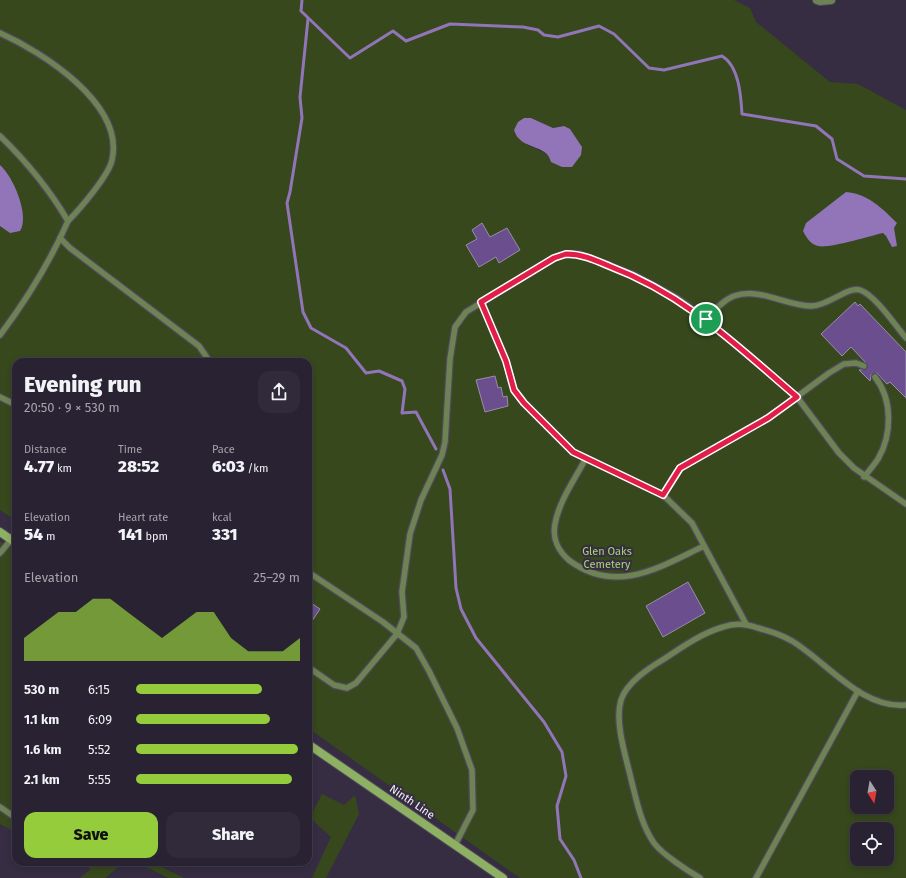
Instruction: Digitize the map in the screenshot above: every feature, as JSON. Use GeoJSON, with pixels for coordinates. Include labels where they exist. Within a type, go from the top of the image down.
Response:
{"type":"FeatureCollection","features":[{"type":"Feature","properties":{"kind":"main road"},"geometry":{"type":"LineString","coordinates":[[0,532],[12,541]]}},
{"type":"Feature","properties":{"kind":"main road","name":"Ninth Line"},"geometry":{"type":"LineString","coordinates":[[312,747],[503,878]]}},
{"type":"Feature","properties":{"kind":"street"},"geometry":{"type":"LineString","coordinates":[[817,0],[825,2],[831,0]]}},
{"type":"Feature","properties":{"kind":"lane"},"geometry":{"type":"LineString","coordinates":[[0,34],[35,52],[58,67],[93,99],[110,128],[114,149],[108,170],[78,212],[68,221],[28,297],[0,335]]}},
{"type":"Feature","properties":{"kind":"lane"},"geometry":{"type":"LineString","coordinates":[[0,136],[30,166],[51,193],[68,221]]}},
{"type":"Feature","properties":{"kind":"lane"},"geometry":{"type":"LineString","coordinates":[[60,238],[70,248],[199,346],[207,358]]}},
{"type":"Feature","properties":{"kind":"lane"},"geometry":{"type":"LineString","coordinates":[[312,670],[334,685],[347,688],[356,683],[397,634],[404,617],[402,592],[410,534],[421,500],[442,455],[445,442],[450,359],[455,327],[466,312],[481,302],[554,258],[566,254],[579,254],[634,275],[677,298],[706,319],[797,397],[839,453],[864,477],[906,504]]}},
{"type":"Feature","properties":{"kind":"lane"},"geometry":{"type":"LineString","coordinates":[[706,319],[722,304],[734,296],[748,294],[762,295],[793,304],[813,306],[829,302],[848,291],[859,289],[868,294],[906,338]]}},
{"type":"Feature","properties":{"kind":"lane"},"geometry":{"type":"LineString","coordinates":[[481,302],[506,361],[514,390],[524,403],[573,452],[663,495],[692,523],[746,624]]}},
{"type":"Feature","properties":{"kind":"lane"},"geometry":{"type":"LineString","coordinates":[[663,495],[680,468],[768,418],[828,373],[844,364],[856,362],[864,366]]}},
{"type":"Feature","properties":{"kind":"lane"},"geometry":{"type":"LineString","coordinates":[[864,477],[878,460],[885,442],[888,426],[888,408],[883,391],[875,377]]}},
{"type":"Feature","properties":{"kind":"lane"},"geometry":{"type":"LineString","coordinates":[[0,397],[12,403]]}},
{"type":"Feature","properties":{"kind":"lane"},"geometry":{"type":"LineString","coordinates":[[586,458],[559,510],[554,525],[555,539],[561,554],[575,564],[589,571],[608,577],[626,578],[654,570],[704,546]]}},
{"type":"Feature","properties":{"kind":"lane"},"geometry":{"type":"LineString","coordinates":[[0,553],[12,543]]}},
{"type":"Feature","properties":{"kind":"lane"},"geometry":{"type":"LineString","coordinates":[[312,575],[383,622],[416,648],[429,671],[457,728],[472,770],[473,810],[455,845]]}},
{"type":"Feature","properties":{"kind":"lane"},"geometry":{"type":"LineString","coordinates":[[700,878],[685,869],[655,843],[638,809],[623,741],[619,713],[622,699],[632,683],[655,664],[693,641],[723,626],[746,624],[771,631],[792,641],[858,691],[878,701],[899,706],[906,705]]}},
{"type":"Feature","properties":{"kind":"lane"},"geometry":{"type":"LineString","coordinates":[[756,878],[858,691]]}},
{"type":"Feature","properties":{"kind":"lane"},"geometry":{"type":"LineString","coordinates":[[0,807],[12,815]]}},
{"type":"Feature","properties":{"kind":"green space","name":"Glen Oaks Cemetery"},"geometry":{"type":"Polygon","coordinates":[[[0,0],[734,0],[750,8],[756,22],[830,82],[858,84],[906,110],[906,878],[520,878],[312,731],[312,358],[12,358],[12,518],[0,510],[0,0]],[[531,118],[514,130],[516,136],[524,143],[550,157],[564,126],[553,128],[531,118]],[[897,223],[828,245],[883,233],[892,247],[894,228],[897,223]]]}},
{"type":"Feature","properties":{"kind":"green space"},"geometry":{"type":"Polygon","coordinates":[[[0,541],[12,549],[12,830],[0,824],[0,541]]]}},
{"type":"Feature","properties":{"kind":"green space"},"geometry":{"type":"Polygon","coordinates":[[[322,794],[344,805],[355,795],[359,814],[326,878],[312,878],[331,837],[312,820],[312,814],[322,794]]]}},
{"type":"Feature","properties":{"kind":"green space"},"geometry":{"type":"Polygon","coordinates":[[[85,866],[119,866],[105,878],[80,878],[91,869],[85,866]]]}},
{"type":"Feature","properties":{"kind":"green space"},"geometry":{"type":"Polygon","coordinates":[[[144,866],[159,866],[184,878],[169,878],[144,866]]]}},
{"type":"Feature","properties":{"kind":"shaded area"},"geometry":{"type":"Polygon","coordinates":[[[524,118],[531,118],[553,128],[564,126],[570,129],[582,147],[581,155],[572,167],[562,167],[551,162],[549,156],[544,152],[527,144],[517,137],[514,130],[518,122],[524,118]]]}},
{"type":"Feature","properties":{"kind":"shaded area"},"geometry":{"type":"Polygon","coordinates":[[[0,165],[10,178],[19,196],[23,216],[23,224],[20,231],[10,233],[0,226],[0,165]]]}},
{"type":"Feature","properties":{"kind":"shaded area"},"geometry":{"type":"Polygon","coordinates":[[[846,192],[854,193],[868,199],[880,207],[897,223],[894,228],[897,246],[892,247],[883,233],[831,246],[815,245],[805,236],[803,231],[806,223],[846,192]]]}},
{"type":"Feature","properties":{"kind":"building"},"geometry":{"type":"Polygon","coordinates":[[[482,223],[490,237],[507,228],[520,250],[499,263],[496,257],[479,267],[466,245],[477,239],[472,230],[482,223]]]}},
{"type":"Feature","properties":{"kind":"building"},"geometry":{"type":"Polygon","coordinates":[[[855,302],[858,306],[860,304],[906,352],[906,398],[890,382],[887,384],[877,373],[871,375],[870,381],[859,370],[866,369],[867,364],[851,347],[842,356],[821,334],[855,302]]]}},
{"type":"Feature","properties":{"kind":"building"},"geometry":{"type":"Polygon","coordinates":[[[495,376],[498,388],[501,387],[503,397],[507,396],[508,406],[485,412],[476,380],[495,376]]]}},
{"type":"Feature","properties":{"kind":"building"},"geometry":{"type":"Polygon","coordinates":[[[688,582],[705,613],[663,637],[646,606],[688,582]]]}},
{"type":"Feature","properties":{"kind":"building"},"geometry":{"type":"Polygon","coordinates":[[[312,604],[320,609],[312,621],[312,604]]]}},
{"type":"Feature","properties":{"kind":"waterway"},"geometry":{"type":"LineString","coordinates":[[302,0],[301,11],[350,58],[393,31],[406,41],[450,24],[523,27],[538,30],[544,35],[558,37],[599,26],[614,34],[649,68],[664,70],[722,56],[728,61],[736,74],[740,90],[742,114],[816,126],[832,139],[837,159],[864,176],[906,179]]}},
{"type":"Feature","properties":{"kind":"waterway"},"geometry":{"type":"LineString","coordinates":[[308,19],[300,97],[302,118],[287,203],[303,312],[311,328],[346,348],[366,373],[379,371],[402,381],[405,389],[402,413],[416,412],[436,449]]}},
{"type":"Feature","properties":{"kind":"waterway"},"geometry":{"type":"LineString","coordinates":[[443,470],[450,489],[456,588],[461,609],[476,638],[544,722],[562,752],[566,776],[557,806],[560,839],[574,860],[581,878]]}},
{"type":"Feature","properties":{"kind":"route"},"geometry":{"type":"LineString","coordinates":[[566,254],[579,254],[634,275],[677,298],[706,319],[797,397],[768,418],[680,468],[663,495],[573,452],[524,403],[514,390],[506,361],[481,302],[554,258],[566,254]]}}]}
